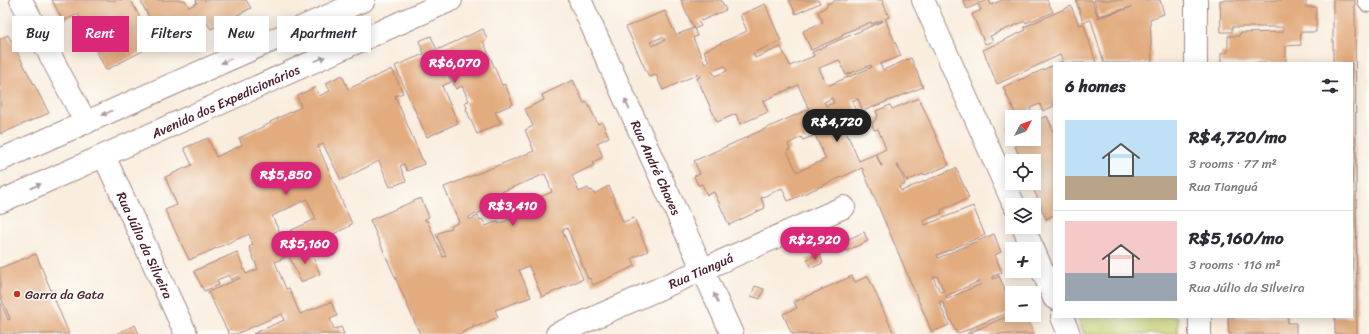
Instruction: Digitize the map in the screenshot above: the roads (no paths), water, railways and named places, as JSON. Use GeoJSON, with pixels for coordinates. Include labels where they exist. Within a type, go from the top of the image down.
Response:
{"type":"FeatureCollection","features":[{"type":"Feature","properties":{"kind":"street"},"geometry":{"type":"LineString","coordinates":[[21,0],[86,123]]}},
{"type":"Feature","properties":{"kind":"street"},"geometry":{"type":"LineString","coordinates":[[0,160],[364,0]]}},
{"type":"Feature","properties":{"kind":"street","name":"Avenida dos Expedicionários"},"geometry":{"type":"LineString","coordinates":[[0,202],[451,0]]}},
{"type":"Feature","properties":{"kind":"street","name":"Rua André Chaves"},"geometry":{"type":"LineString","coordinates":[[580,0],[732,334]]}},
{"type":"Feature","properties":{"kind":"street"},"geometry":{"type":"LineString","coordinates":[[923,0],[1011,198]]}},
{"type":"Feature","properties":{"kind":"street"},"geometry":{"type":"LineString","coordinates":[[1196,0],[1196,62]]}},
{"type":"Feature","properties":{"kind":"street","name":"Rua Júlio da Silveira"},"geometry":{"type":"LineString","coordinates":[[104,156],[186,334]]}},
{"type":"Feature","properties":{"kind":"street","name":"Rua Tianguá"},"geometry":{"type":"LineString","coordinates":[[557,334],[844,207]]}},
{"type":"Feature","properties":{"kind":"street"},"geometry":{"type":"LineString","coordinates":[[1041,259],[1053,295]]}},
{"type":"Feature","properties":{"kind":"street"},"geometry":{"type":"LineString","coordinates":[[1062,318],[1070,334]]}},
{"type":"Feature","properties":{"kind":"street"},"geometry":{"type":"LineString","coordinates":[[1200,318],[1200,334]]}},
{"type":"Feature","properties":{"kind":"place","name":"Garra da Gata"},"geometry":{"type":"Point","coordinates":[17,294]}}]}
